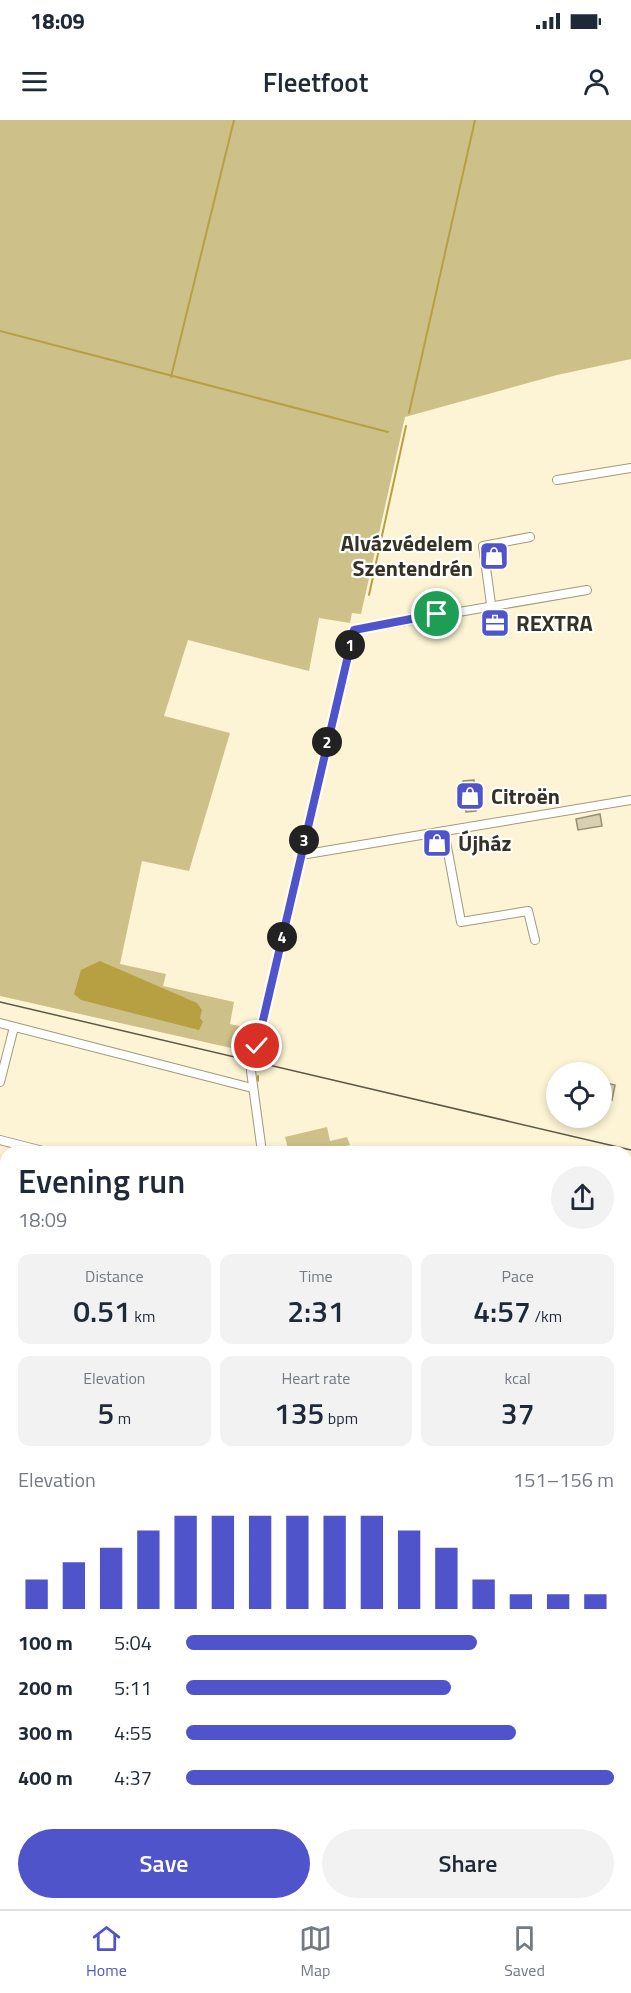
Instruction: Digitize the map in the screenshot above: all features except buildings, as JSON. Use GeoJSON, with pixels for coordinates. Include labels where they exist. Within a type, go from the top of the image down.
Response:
{"type":"FeatureCollection","features":[{"type":"Feature","properties":{"kind":"street"},"geometry":{"type":"LineString","coordinates":[[557,480],[631,468]]}},
{"type":"Feature","properties":{"kind":"street"},"geometry":{"type":"LineString","coordinates":[[491,604],[483,546],[530,537]]}},
{"type":"Feature","properties":{"kind":"street"},"geometry":{"type":"LineString","coordinates":[[261,1146],[251,1071],[354,630],[491,604],[587,590]]}},
{"type":"Feature","properties":{"kind":"street"},"geometry":{"type":"LineString","coordinates":[[301,855],[631,800]]}},
{"type":"Feature","properties":{"kind":"street"},"geometry":{"type":"LineString","coordinates":[[444,831],[461,922],[528,911],[535,940]]}},
{"type":"Feature","properties":{"kind":"street"},"geometry":{"type":"LineString","coordinates":[[0,1023],[252,1088]]}},
{"type":"Feature","properties":{"kind":"street"},"geometry":{"type":"LineString","coordinates":[[0,1082],[14,1027]]}},
{"type":"Feature","properties":{"kind":"street"},"geometry":{"type":"LineString","coordinates":[[0,1140],[24,1146]]}},
{"type":"Feature","properties":{"kind":"shaded area"},"geometry":{"type":"Polygon","coordinates":[[[0,120],[631,120],[631,359],[557,375],[405,417],[361,614],[352,613],[350,623],[319,618],[309,671],[188,640],[164,716],[230,733],[189,871],[142,861],[120,964],[166,974],[163,986],[234,1002],[230,1024],[253,1029],[249,1052],[0,996],[0,120]]]}},
{"type":"Feature","properties":{"kind":"shaded area"},"geometry":{"type":"Polygon","coordinates":[[[100,961],[197,1003],[202,1010],[200,1018],[203,1022],[199,1030],[81,1000],[74,994],[81,970],[100,961]]]}},
{"type":"Feature","properties":{"kind":"shaded area"},"geometry":{"type":"Polygon","coordinates":[[[327,1127],[330,1141],[347,1137],[350,1145],[287,1146],[285,1137],[327,1127]]]}},
{"type":"Feature","properties":{"kind":"waterway"},"geometry":{"type":"LineString","coordinates":[[171,377],[234,120]]}},
{"type":"Feature","properties":{"kind":"waterway"},"geometry":{"type":"LineString","coordinates":[[409,413],[475,120]]}},
{"type":"Feature","properties":{"kind":"waterway"},"geometry":{"type":"LineString","coordinates":[[0,331],[388,432]]}},
{"type":"Feature","properties":{"kind":"waterway"},"geometry":{"type":"LineString","coordinates":[[369,595],[406,426]]}},
{"type":"Feature","properties":{"kind":"waterway"},"geometry":{"type":"LineString","coordinates":[[262,1060],[263,1056]]}},
{"type":"Feature","properties":{"kind":"waterway"},"geometry":{"type":"LineString","coordinates":[[258,1076],[258,1081]]}},
{"type":"Feature","properties":{"kind":"tram line"},"geometry":{"type":"LineString","coordinates":[[0,1002],[614,1146]]}},
{"type":"Feature","properties":{"kind":"place","name":"Alvázvédelem Szentendrén"},"geometry":{"type":"Point","coordinates":[494,556]}},
{"type":"Feature","properties":{"kind":"place","name":"REXTRA"},"geometry":{"type":"Point","coordinates":[495,623]}},
{"type":"Feature","properties":{"kind":"place","name":"Citroën"},"geometry":{"type":"Point","coordinates":[470,796]}},
{"type":"Feature","properties":{"kind":"place","name":"Újház"},"geometry":{"type":"Point","coordinates":[437,843]}},
{"type":"Feature","properties":{"kind":"route"},"geometry":{"type":"LineString","coordinates":[[257,1046],[354,630],[360,627],[437,614]]}}]}
